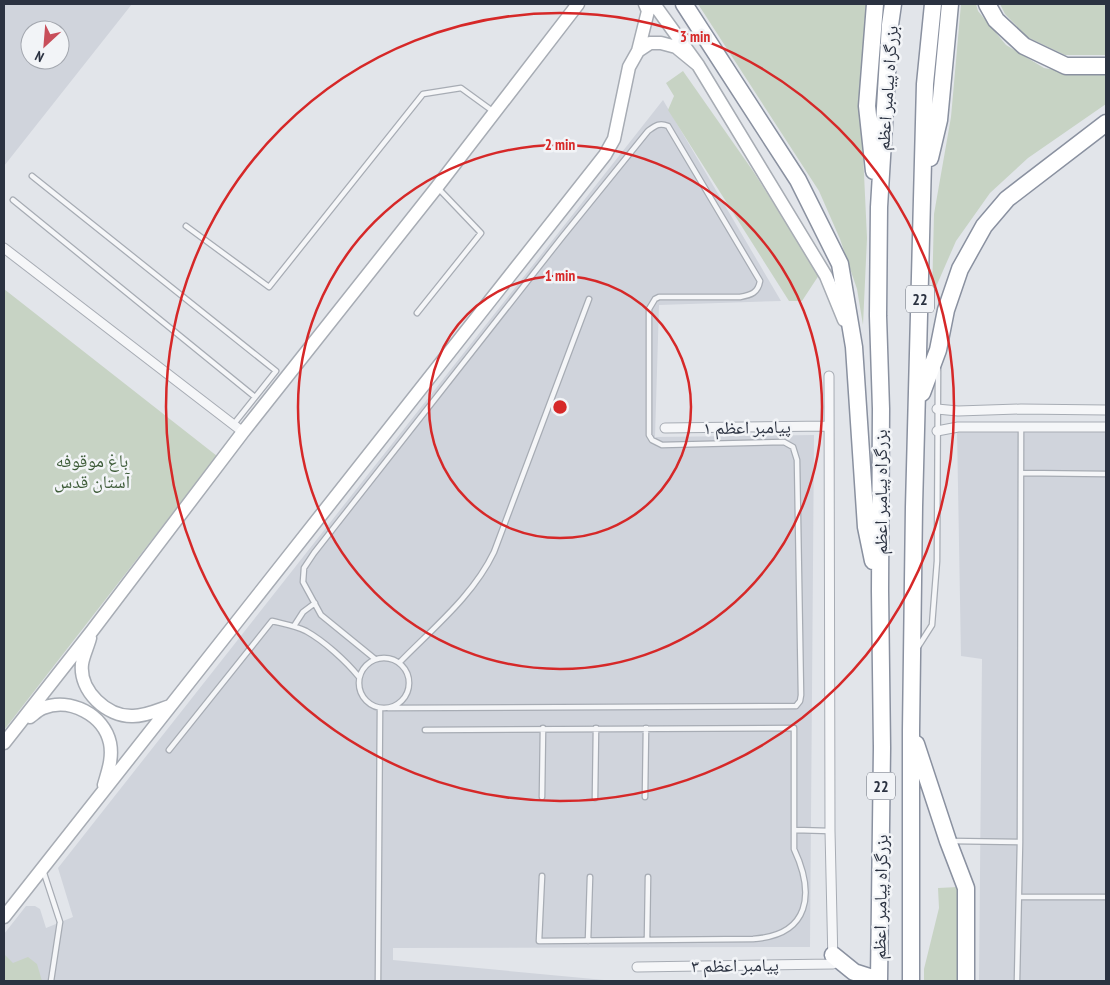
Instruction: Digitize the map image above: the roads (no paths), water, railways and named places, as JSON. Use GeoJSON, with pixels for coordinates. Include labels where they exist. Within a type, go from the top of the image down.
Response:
{"type":"FeatureCollection","features":[{"type":"Feature","properties":{"kind":"highway"},"geometry":{"type":"LineString","coordinates":[[684,4],[798,180],[840,264],[854,347],[866,527],[880,591]]}},
{"type":"Feature","properties":{"kind":"highway"},"geometry":{"type":"LineString","coordinates":[[875,4],[867,106],[879,207]]}},
{"type":"Feature","properties":{"kind":"highway","name":"بزرگراه پیامبر اعظم"},"geometry":{"type":"LineString","coordinates":[[879,981],[882,748],[880,591],[881,408],[878,316],[879,207],[890,25],[893,4]]}},
{"type":"Feature","properties":{"kind":"highway","name":"بزرگراه پیامبر اعظم"},"geometry":{"type":"LineString","coordinates":[[911,981],[911,730],[917,406],[925,84],[933,4]]}},
{"type":"Feature","properties":{"kind":"highway"},"geometry":{"type":"LineString","coordinates":[[922,192],[939,120],[950,4]]}},
{"type":"Feature","properties":{"kind":"highway"},"geometry":{"type":"LineString","coordinates":[[987,4],[996,20],[1024,46],[1066,66],[1106,66]]}},
{"type":"Feature","properties":{"kind":"highway"},"geometry":{"type":"LineString","coordinates":[[917,406],[938,350],[946,310],[960,269],[984,226],[1007,199],[1106,123]]}},
{"type":"Feature","properties":{"kind":"highway"},"geometry":{"type":"LineString","coordinates":[[1088,138],[1106,129]]}},
{"type":"Feature","properties":{"kind":"highway"},"geometry":{"type":"LineString","coordinates":[[911,730],[948,841],[966,888],[966,981]]}},
{"type":"Feature","properties":{"kind":"highway"},"geometry":{"type":"LineString","coordinates":[[833,959],[854,972],[879,981]]}},
{"type":"Feature","properties":{"kind":"highway"},"geometry":{"type":"LineString","coordinates":[[833,959],[858,981]]}},
{"type":"Feature","properties":{"kind":"street"},"geometry":{"type":"LineString","coordinates":[[4,744],[92,631],[238,428],[437,188],[578,4]]}},
{"type":"Feature","properties":{"kind":"street"},"geometry":{"type":"LineString","coordinates":[[4,917],[605,155],[614,139],[629,67],[638,51],[648,11],[645,4]]}},
{"type":"Feature","properties":{"kind":"street"},"geometry":{"type":"LineString","coordinates":[[654,4],[698,65],[826,276],[854,347]]}},
{"type":"Feature","properties":{"kind":"street"},"geometry":{"type":"LineString","coordinates":[[638,51],[650,43],[661,43],[676,47],[698,65]]}},
{"type":"Feature","properties":{"kind":"street"},"geometry":{"type":"LineString","coordinates":[[4,248],[238,428]]}},
{"type":"Feature","properties":{"kind":"street"},"geometry":{"type":"LineString","coordinates":[[829,376],[830,831],[833,959]]}},
{"type":"Feature","properties":{"kind":"street"},"geometry":{"type":"LineString","coordinates":[[937,409],[958,411],[1021,409],[1106,410]]}},
{"type":"Feature","properties":{"kind":"street"},"geometry":{"type":"LineString","coordinates":[[1021,409],[1021,429]]}},
{"type":"Feature","properties":{"kind":"street","name":"پیامبر اعظم ۱"},"geometry":{"type":"LineString","coordinates":[[665,428],[829,426]]}},
{"type":"Feature","properties":{"kind":"street"},"geometry":{"type":"LineString","coordinates":[[937,432],[958,427],[1021,429],[1106,427]]}},
{"type":"Feature","properties":{"kind":"street"},"geometry":{"type":"LineString","coordinates":[[92,631],[82,664],[84,683],[101,705],[132,717],[146,715],[170,706]]}},
{"type":"Feature","properties":{"kind":"street"},"geometry":{"type":"LineString","coordinates":[[18,725],[42,708],[59,705],[79,708],[95,717],[103,727],[110,743],[112,758],[102,793]]}},
{"type":"Feature","properties":{"kind":"street","name":"پیامبر اعظم ۳"},"geometry":{"type":"LineString","coordinates":[[637,967],[833,959]]}},
{"type":"Feature","properties":{"kind":"lane"},"geometry":{"type":"LineString","coordinates":[[186,226],[269,287],[423,94],[461,88],[494,113]]}},
{"type":"Feature","properties":{"kind":"lane"},"geometry":{"type":"LineString","coordinates":[[375,659],[321,615],[303,582],[304,568],[563,236],[648,131],[656,125],[663,124],[668,126],[760,281],[756,291],[746,296],[659,297],[652,302],[649,309],[649,435],[652,440],[662,445],[784,442],[793,447],[798,460],[800,701],[796,706],[388,708],[380,708],[365,700],[360,694],[358,686],[362,669],[375,659],[384,657],[392,659],[405,669],[409,685],[407,693],[402,700],[388,708]]}},
{"type":"Feature","properties":{"kind":"lane"},"geometry":{"type":"LineString","coordinates":[[32,176],[276,370],[255,397],[238,428]]}},
{"type":"Feature","properties":{"kind":"lane"},"geometry":{"type":"LineString","coordinates":[[418,313],[481,232],[437,188]]}},
{"type":"Feature","properties":{"kind":"lane"},"geometry":{"type":"LineString","coordinates":[[13,200],[255,397]]}},
{"type":"Feature","properties":{"kind":"lane"},"geometry":{"type":"LineString","coordinates":[[399,663],[473,587],[485,570],[498,542],[589,299]]}},
{"type":"Feature","properties":{"kind":"lane"},"geometry":{"type":"LineString","coordinates":[[912,656],[932,626],[937,561],[938,350]]}},
{"type":"Feature","properties":{"kind":"lane"},"geometry":{"type":"LineString","coordinates":[[1017,981],[1020,842],[1021,429]]}},
{"type":"Feature","properties":{"kind":"lane"},"geometry":{"type":"LineString","coordinates":[[1021,473],[1106,474]]}},
{"type":"Feature","properties":{"kind":"lane"},"geometry":{"type":"LineString","coordinates":[[294,626],[303,612],[315,604]]}},
{"type":"Feature","properties":{"kind":"lane"},"geometry":{"type":"LineString","coordinates":[[169,750],[272,621],[294,626],[307,632],[348,664],[359,677]]}},
{"type":"Feature","properties":{"kind":"lane"},"geometry":{"type":"LineString","coordinates":[[378,981],[380,708]]}},
{"type":"Feature","properties":{"kind":"lane"},"geometry":{"type":"LineString","coordinates":[[542,797],[543,728]]}},
{"type":"Feature","properties":{"kind":"lane"},"geometry":{"type":"LineString","coordinates":[[595,798],[596,728]]}},
{"type":"Feature","properties":{"kind":"lane"},"geometry":{"type":"LineString","coordinates":[[645,797],[646,728]]}},
{"type":"Feature","properties":{"kind":"lane"},"geometry":{"type":"LineString","coordinates":[[425,730],[794,728],[794,849],[801,863],[806,895],[802,914],[788,930],[770,938],[539,941],[542,876]]}},
{"type":"Feature","properties":{"kind":"lane"},"geometry":{"type":"LineString","coordinates":[[795,830],[830,831]]}},
{"type":"Feature","properties":{"kind":"lane"},"geometry":{"type":"LineString","coordinates":[[948,841],[1020,842]]}},
{"type":"Feature","properties":{"kind":"lane"},"geometry":{"type":"LineString","coordinates":[[42,869],[60,922],[51,981]]}},
{"type":"Feature","properties":{"kind":"lane"},"geometry":{"type":"LineString","coordinates":[[588,941],[590,876]]}},
{"type":"Feature","properties":{"kind":"lane"},"geometry":{"type":"LineString","coordinates":[[647,940],[648,877]]}},
{"type":"Feature","properties":{"kind":"lane"},"geometry":{"type":"LineString","coordinates":[[1019,897],[1106,897]]}},
{"type":"Feature","properties":{"kind":"park label","name":"باغ موقوفه آستان قدس"},"geometry":{"type":"Point","coordinates":[92,470]}}]}
